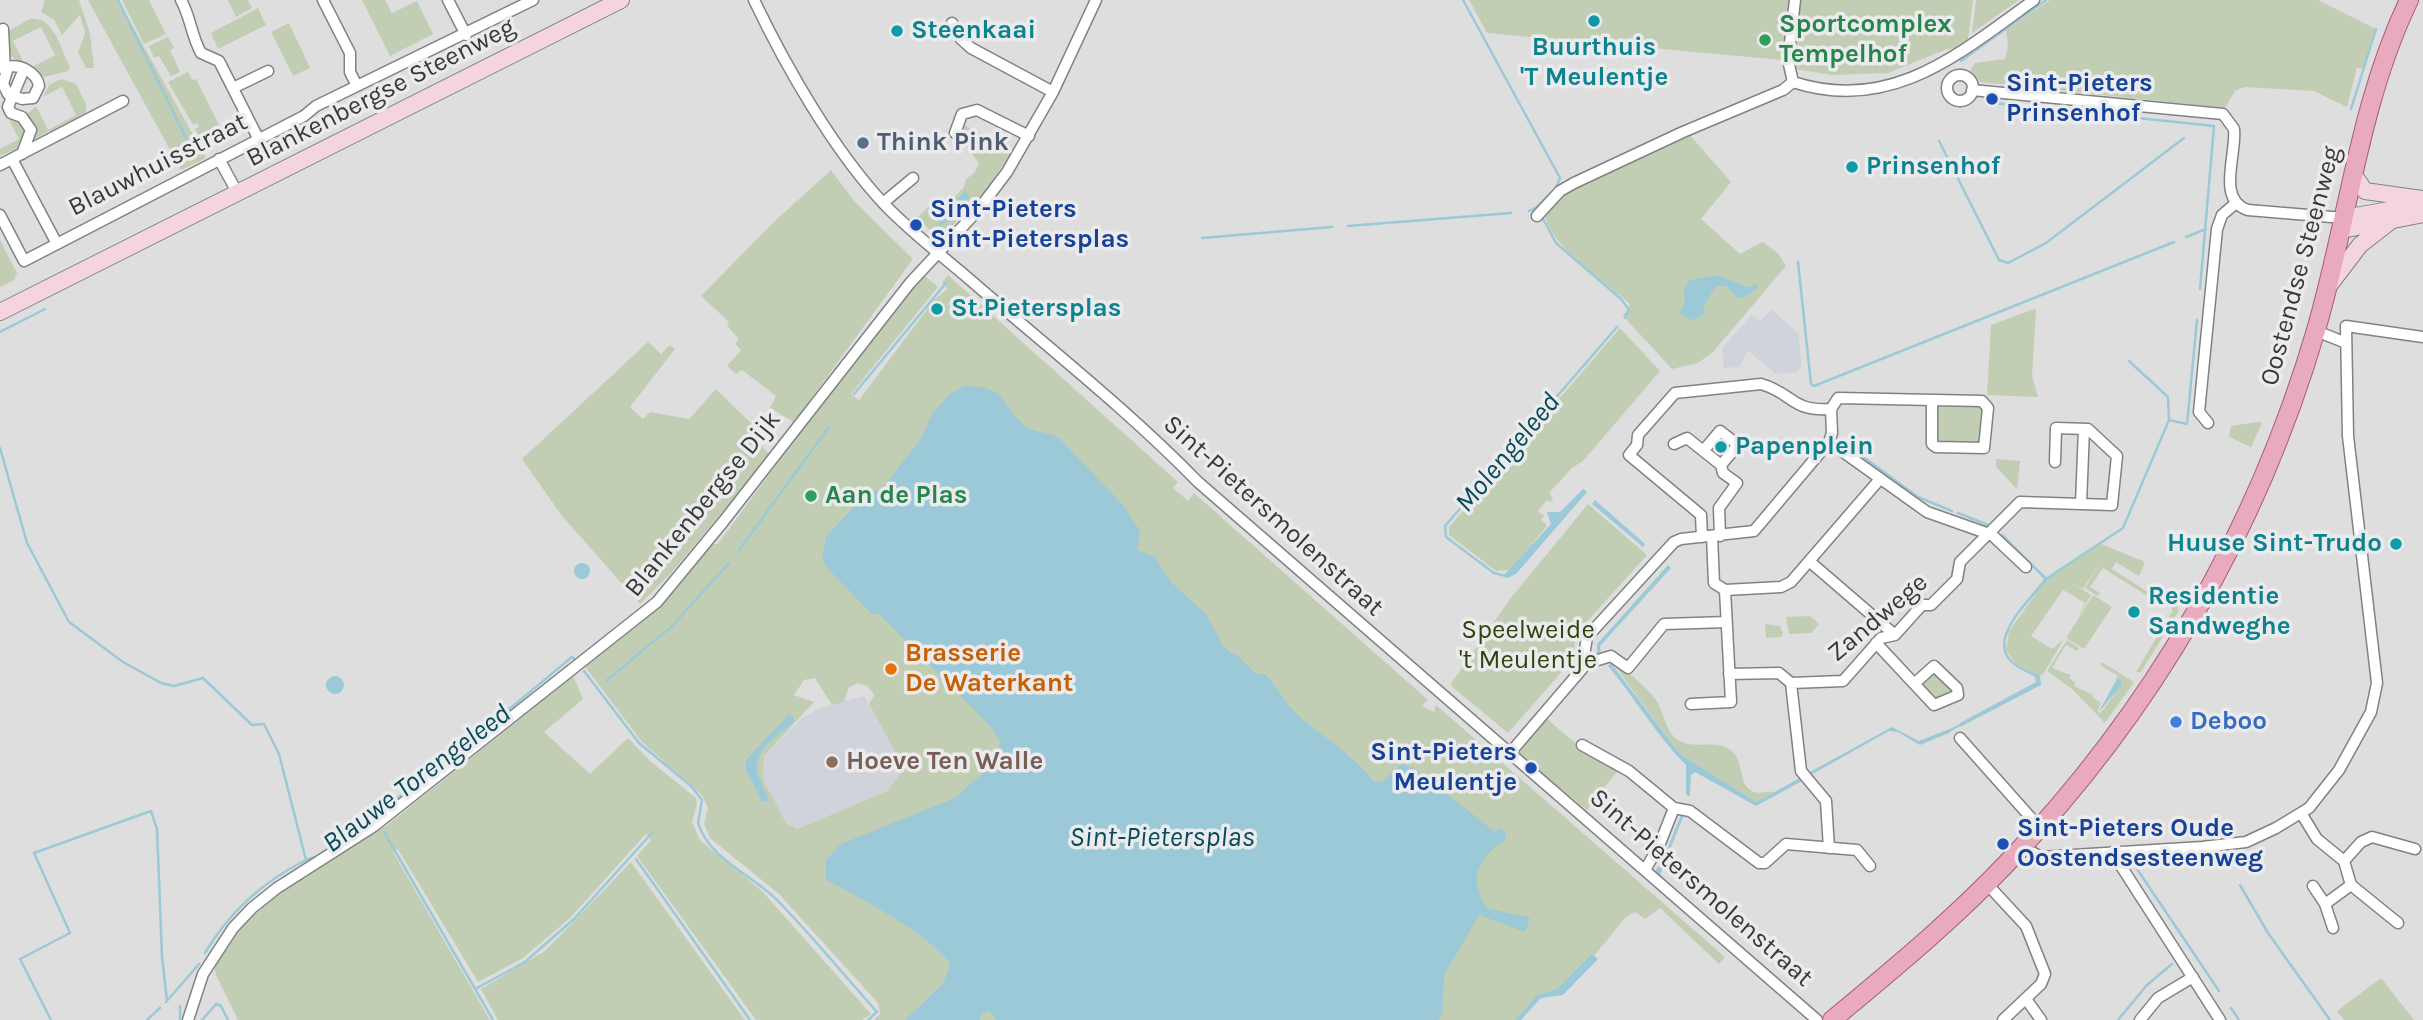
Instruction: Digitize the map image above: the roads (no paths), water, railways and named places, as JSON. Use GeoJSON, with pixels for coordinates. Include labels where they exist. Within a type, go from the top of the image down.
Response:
{"type":"FeatureCollection","features":[{"type":"Feature","properties":{"kind":"main road","name":"Blankenbergse Steenweg"},"geometry":{"type":"LineString","coordinates":[[0,312],[621,0]]}},
{"type":"Feature","properties":{"kind":"main road","name":"Oostendse Steenweg"},"geometry":{"type":"LineString","coordinates":[[1832,1020],[1930,938],[2023,847],[2095,762],[2182,638],[2235,541],[2265,475],[2316,331],[2328,289],[2339,222],[2384,62],[2409,0]]}},
{"type":"Feature","properties":{"kind":"main road"},"geometry":{"type":"LineString","coordinates":[[2354,176],[2365,191],[2423,201]]}},
{"type":"Feature","properties":{"kind":"main road"},"geometry":{"type":"LineString","coordinates":[[2339,222],[2423,201]]}},
{"type":"Feature","properties":{"kind":"main road"},"geometry":{"type":"LineString","coordinates":[[2339,222],[2391,221],[2423,214]]}},
{"type":"Feature","properties":{"kind":"main road"},"geometry":{"type":"LineString","coordinates":[[2328,289],[2357,249],[2391,221]]}},
{"type":"Feature","properties":{"kind":"street"},"geometry":{"type":"LineString","coordinates":[[181,0],[191,18],[191,33],[201,53],[219,61],[258,138]]}},
{"type":"Feature","properties":{"kind":"street"},"geometry":{"type":"LineString","coordinates":[[323,0],[350,53],[350,72],[357,86]]}},
{"type":"Feature","properties":{"kind":"street"},"geometry":{"type":"LineString","coordinates":[[448,0],[466,34]]}},
{"type":"Feature","properties":{"kind":"street","name":"Blauwhuisstraat"},"geometry":{"type":"LineString","coordinates":[[0,215],[23,261],[357,86],[533,0]]}},
{"type":"Feature","properties":{"kind":"street","name":"Sint-Pietersmolenstraat"},"geometry":{"type":"LineString","coordinates":[[754,0],[802,89],[883,203],[936,253],[1817,1020]]}},
{"type":"Feature","properties":{"kind":"street","name":"Blankenbergse Dijk"},"geometry":{"type":"LineString","coordinates":[[188,1020],[197,987],[221,944],[252,908],[277,888],[374,826],[657,602],[936,253],[979,209],[1029,136],[1096,0]]}},
{"type":"Feature","properties":{"kind":"street"},"geometry":{"type":"LineString","coordinates":[[1793,82],[1788,60],[1795,0]]}},
{"type":"Feature","properties":{"kind":"street"},"geometry":{"type":"LineString","coordinates":[[1793,82],[1820,88],[1865,91],[1891,86],[1939,66],[2034,0]]}},
{"type":"Feature","properties":{"kind":"street"},"geometry":{"type":"LineString","coordinates":[[953,23],[961,39],[971,48],[1053,92]]}},
{"type":"Feature","properties":{"kind":"street"},"geometry":{"type":"LineString","coordinates":[[3,29],[3,84],[12,97],[33,98],[38,91],[38,80],[24,69],[13,66],[5,71]]}},
{"type":"Feature","properties":{"kind":"street"},"geometry":{"type":"LineString","coordinates":[[17,156],[31,130],[22,117],[9,111],[24,69]]}},
{"type":"Feature","properties":{"kind":"street"},"geometry":{"type":"LineString","coordinates":[[233,88],[268,71]]}},
{"type":"Feature","properties":{"kind":"street"},"geometry":{"type":"LineString","coordinates":[[1536,216],[1560,191],[1574,183],[1683,132],[1783,90],[1793,82]]}},
{"type":"Feature","properties":{"kind":"street"},"geometry":{"type":"LineString","coordinates":[[1972,90],[2223,114],[2234,129],[2230,185],[2236,203],[2248,210],[2339,222]]}},
{"type":"Feature","properties":{"kind":"street"},"geometry":{"type":"LineString","coordinates":[[0,165],[123,101]]}},
{"type":"Feature","properties":{"kind":"street"},"geometry":{"type":"LineString","coordinates":[[955,133],[962,114],[977,110],[1029,136]]}},
{"type":"Feature","properties":{"kind":"street"},"geometry":{"type":"LineString","coordinates":[[17,156],[57,244]]}},
{"type":"Feature","properties":{"kind":"street","name":"Blankenbergse Steenweg"},"geometry":{"type":"LineString","coordinates":[[219,159],[237,192]]}},
{"type":"Feature","properties":{"kind":"street"},"geometry":{"type":"LineString","coordinates":[[883,203],[913,178]]}},
{"type":"Feature","properties":{"kind":"street"},"geometry":{"type":"LineString","coordinates":[[2208,423],[2199,412],[2217,229],[2222,215],[2236,203]]}},
{"type":"Feature","properties":{"kind":"street"},"geometry":{"type":"LineString","coordinates":[[2023,847],[2041,857],[2246,842],[2309,808],[2339,770],[2371,712],[2377,683],[2354,503],[2344,342],[2346,326],[2423,337]]}},
{"type":"Feature","properties":{"kind":"street"},"geometry":{"type":"LineString","coordinates":[[2316,331],[2344,342]]}},
{"type":"Feature","properties":{"kind":"street"},"geometry":{"type":"LineString","coordinates":[[1711,536],[1701,515],[1629,455],[1637,445],[1638,435],[1675,393],[1761,384],[1774,387],[1798,406],[1814,410],[1831,409]]}},
{"type":"Feature","properties":{"kind":"street"},"geometry":{"type":"LineString","coordinates":[[1585,664],[1587,638],[1674,542],[1754,531],[1829,442],[1832,433],[1831,409],[1838,398],[1982,401],[1986,404],[1984,447],[1936,447],[1932,443],[1932,401]]}},
{"type":"Feature","properties":{"kind":"street"},"geometry":{"type":"LineString","coordinates":[[2055,462],[2056,428],[2084,429],[2081,504]]}},
{"type":"Feature","properties":{"kind":"street","name":"Zandwege"},"geometry":{"type":"LineString","coordinates":[[1729,674],[1779,673],[1791,683],[1843,681],[1881,638],[1895,635],[1922,606],[1931,605],[1957,579],[1960,562],[2020,502],[2112,505],[2117,456],[2084,429]]}},
{"type":"Feature","properties":{"kind":"street"},"geometry":{"type":"LineString","coordinates":[[1704,450],[1720,431],[1738,445],[1721,465]]}},
{"type":"Feature","properties":{"kind":"street"},"geometry":{"type":"LineString","coordinates":[[1674,444],[1687,438],[1721,465],[1723,473],[1737,483],[1719,508],[1711,536],[1714,583],[1725,590],[1781,587],[1809,561],[1880,479]]}},
{"type":"Feature","properties":{"kind":"street"},"geometry":{"type":"LineString","coordinates":[[1829,442],[1927,512],[1988,533],[2026,567]]}},
{"type":"Feature","properties":{"kind":"street"},"geometry":{"type":"LineString","coordinates":[[1809,561],[1895,635]]}},
{"type":"Feature","properties":{"kind":"street"},"geometry":{"type":"LineString","coordinates":[[1691,705],[1731,702],[1725,590]]}},
{"type":"Feature","properties":{"kind":"street"},"geometry":{"type":"LineString","coordinates":[[1510,753],[1585,664],[1611,656],[1628,668],[1664,624],[1727,622]]}},
{"type":"Feature","properties":{"kind":"street"},"geometry":{"type":"LineString","coordinates":[[1876,643],[1915,682]]}},
{"type":"Feature","properties":{"kind":"street"},"geometry":{"type":"LineString","coordinates":[[1791,683],[1799,764],[1806,780],[1826,801],[1829,848]]}},
{"type":"Feature","properties":{"kind":"street"},"geometry":{"type":"LineString","coordinates":[[1960,738],[2040,828]]}},
{"type":"Feature","properties":{"kind":"street"},"geometry":{"type":"LineString","coordinates":[[1582,746],[1629,771],[1674,807],[1690,811],[1759,863],[1765,863],[1786,844],[1857,850],[1870,866]]}},
{"type":"Feature","properties":{"kind":"street"},"geometry":{"type":"LineString","coordinates":[[1645,870],[1659,846],[1674,807]]}},
{"type":"Feature","properties":{"kind":"street"},"geometry":{"type":"LineString","coordinates":[[2301,813],[2317,839],[2344,862],[2351,885],[2398,923]]}},
{"type":"Feature","properties":{"kind":"street"},"geometry":{"type":"LineString","coordinates":[[2344,862],[2361,842],[2372,836],[2415,849]]}},
{"type":"Feature","properties":{"kind":"street"},"geometry":{"type":"LineString","coordinates":[[2112,852],[2220,1020]]}},
{"type":"Feature","properties":{"kind":"street"},"geometry":{"type":"LineString","coordinates":[[1987,884],[2026,926],[2043,967],[2044,979],[2003,1020]]}},
{"type":"Feature","properties":{"kind":"street"},"geometry":{"type":"LineString","coordinates":[[2325,904],[2351,885]]}},
{"type":"Feature","properties":{"kind":"street"},"geometry":{"type":"LineString","coordinates":[[2313,886],[2325,904],[2333,928]]}},
{"type":"Feature","properties":{"kind":"street"},"geometry":{"type":"LineString","coordinates":[[2140,1020],[2158,998],[2193,977]]}},
{"type":"Feature","properties":{"kind":"street"},"geometry":{"type":"LineString","coordinates":[[2026,999],[2041,1020]]}},
{"type":"Feature","properties":{"kind":"water"},"geometry":{"type":"Polygon","coordinates":[[[965,190],[969,196],[964,205],[938,226],[941,212],[951,209],[965,190]]]}},
{"type":"Feature","properties":{"kind":"water"},"geometry":{"type":"Polygon","coordinates":[[[1717,275],[1749,288],[1757,283],[1758,288],[1743,298],[1736,297],[1726,286],[1716,286],[1704,305],[1704,314],[1693,321],[1680,313],[1685,301],[1683,291],[1690,280],[1717,275]]]}},
{"type":"Feature","properties":{"kind":"water","name":"Sint-Pietersplas"},"geometry":{"type":"Polygon","coordinates":[[[964,386],[995,392],[1027,428],[1059,438],[1123,505],[1140,531],[1137,550],[1154,556],[1172,583],[1205,613],[1222,644],[1256,674],[1265,674],[1295,712],[1348,755],[1374,782],[1383,781],[1401,764],[1414,768],[1495,832],[1499,828],[1505,832],[1506,839],[1489,853],[1479,868],[1478,886],[1487,908],[1530,918],[1525,932],[1479,915],[1444,975],[1442,1013],[1438,1020],[997,1020],[989,1012],[982,1013],[980,1020],[905,1020],[943,984],[950,964],[928,941],[911,929],[826,880],[826,860],[841,844],[955,798],[996,761],[1000,741],[990,726],[879,614],[873,615],[826,567],[822,559],[826,537],[859,501],[884,486],[921,439],[932,414],[949,395],[964,386]]]}},
{"type":"Feature","properties":{"kind":"water"},"geometry":{"type":"Polygon","coordinates":[[[1583,489],[1587,492],[1516,574],[1508,578],[1503,576],[1551,524],[1547,512],[1560,512],[1583,489]]]}},
{"type":"Feature","properties":{"kind":"water"},"geometry":{"type":"Polygon","coordinates":[[[1595,500],[1645,544],[1643,547],[1592,504],[1595,500]]]}},
{"type":"Feature","properties":{"kind":"water"},"geometry":{"type":"Polygon","coordinates":[[[582,563],[588,565],[588,577],[582,579],[576,577],[574,571],[576,565],[582,563]]]}},
{"type":"Feature","properties":{"kind":"water"},"geometry":{"type":"Polygon","coordinates":[[[1668,565],[1671,568],[1600,646],[1601,653],[1597,655],[1597,644],[1668,565]]]}},
{"type":"Feature","properties":{"kind":"water"},"geometry":{"type":"Polygon","coordinates":[[[2046,576],[2047,580],[2017,617],[2006,639],[2006,649],[2011,659],[2040,676],[2041,685],[1960,727],[1960,723],[2036,682],[2035,677],[2016,667],[2007,658],[2003,648],[2004,637],[2016,614],[2046,576]]]}},
{"type":"Feature","properties":{"kind":"water"},"geometry":{"type":"Polygon","coordinates":[[[1611,663],[1680,754],[1756,802],[1800,778],[1802,781],[1756,806],[1695,772],[1691,775],[1690,796],[1686,795],[1686,765],[1608,666],[1611,663]]]}},
{"type":"Feature","properties":{"kind":"water"},"geometry":{"type":"Polygon","coordinates":[[[335,676],[341,679],[344,685],[341,691],[335,694],[329,691],[326,685],[329,679],[335,676]]]}},
{"type":"Feature","properties":{"kind":"water"},"geometry":{"type":"Polygon","coordinates":[[[2117,679],[2121,680],[2121,686],[2098,713],[2117,679]]]}},
{"type":"Feature","properties":{"kind":"water"},"geometry":{"type":"Polygon","coordinates":[[[788,715],[794,717],[793,723],[767,744],[758,758],[758,775],[769,801],[762,801],[746,771],[746,760],[788,715]]]}},
{"type":"Feature","properties":{"kind":"water"},"geometry":{"type":"Polygon","coordinates":[[[1892,727],[1919,741],[1949,729],[1951,732],[1920,745],[1898,732],[1889,731],[1809,776],[1808,773],[1892,727]]]}},
{"type":"Feature","properties":{"kind":"water"},"geometry":{"type":"Polygon","coordinates":[[[1682,812],[1685,812],[1660,875],[1655,871],[1662,862],[1682,812]]]}},
{"type":"Feature","properties":{"kind":"water"},"geometry":{"type":"Polygon","coordinates":[[[1592,954],[1598,959],[1563,995],[1541,998],[1521,1020],[1515,1020],[1536,996],[1558,988],[1592,954]]]}},
{"type":"Feature","properties":{"kind":"waterway"},"geometry":{"type":"LineString","coordinates":[[118,0],[191,148]]}},
{"type":"Feature","properties":{"kind":"waterway","name":"Molengeleed"},"geometry":{"type":"LineString","coordinates":[[1463,0],[1560,178],[1556,188]]}},
{"type":"Feature","properties":{"kind":"waterway"},"geometry":{"type":"LineString","coordinates":[[1961,61],[2046,0]]}},
{"type":"Feature","properties":{"kind":"waterway"},"geometry":{"type":"LineString","coordinates":[[2351,109],[2376,29]]}},
{"type":"Feature","properties":{"kind":"waterway"},"geometry":{"type":"LineString","coordinates":[[1994,103],[2214,126],[2200,289]]}},
{"type":"Feature","properties":{"kind":"waterway"},"geometry":{"type":"LineString","coordinates":[[1939,141],[1999,260],[2008,263],[2046,243],[2184,138]]}},
{"type":"Feature","properties":{"kind":"waterway","name":"Molengeleed"},"geometry":{"type":"LineString","coordinates":[[1529,211],[1551,193]]}},
{"type":"Feature","properties":{"kind":"waterway"},"geometry":{"type":"LineString","coordinates":[[1348,226],[1511,213]]}},
{"type":"Feature","properties":{"kind":"waterway","name":"Molengeleed"},"geometry":{"type":"LineString","coordinates":[[1542,217],[1556,243],[1621,299],[1629,310],[1625,318]]}},
{"type":"Feature","properties":{"kind":"waterway"},"geometry":{"type":"LineString","coordinates":[[1202,238],[1332,227]]}},
{"type":"Feature","properties":{"kind":"waterway"},"geometry":{"type":"LineString","coordinates":[[2186,237],[2206,229]]}},
{"type":"Feature","properties":{"kind":"waterway"},"geometry":{"type":"LineString","coordinates":[[1798,262],[1811,384],[1814,386],[2174,242]]}},
{"type":"Feature","properties":{"kind":"waterway"},"geometry":{"type":"LineString","coordinates":[[854,394],[946,283]]}},
{"type":"Feature","properties":{"kind":"waterway"},"geometry":{"type":"LineString","coordinates":[[0,332],[45,309]]}},
{"type":"Feature","properties":{"kind":"waterway"},"geometry":{"type":"LineString","coordinates":[[2169,420],[2187,424],[2197,320]]}},
{"type":"Feature","properties":{"kind":"waterway","name":"Molengeleed"},"geometry":{"type":"LineString","coordinates":[[1506,576],[1494,573],[1446,537],[1445,526],[1617,327]]}},
{"type":"Feature","properties":{"kind":"waterway"},"geometry":{"type":"LineString","coordinates":[[2046,579],[2123,528],[2169,420],[2168,397],[2129,361]]}},
{"type":"Feature","properties":{"kind":"waterway"},"geometry":{"type":"LineString","coordinates":[[739,550],[829,427]]}},
{"type":"Feature","properties":{"kind":"waterway"},"geometry":{"type":"LineString","coordinates":[[1840,440],[1918,497],[1952,511]]}},
{"type":"Feature","properties":{"kind":"waterway","name":"Blauwe Torengeleed"},"geometry":{"type":"LineString","coordinates":[[0,448],[27,543],[69,622],[123,662],[161,683],[174,686],[203,678],[252,725],[264,724],[279,754],[306,860],[318,856]]}},
{"type":"Feature","properties":{"kind":"waterway"},"geometry":{"type":"LineString","coordinates":[[1958,513],[1988,525]]}},
{"type":"Feature","properties":{"kind":"waterway"},"geometry":{"type":"LineString","coordinates":[[2002,535],[2046,579]]}},
{"type":"Feature","properties":{"kind":"waterway"},"geometry":{"type":"LineString","coordinates":[[607,680],[671,627],[729,563]]}},
{"type":"Feature","properties":{"kind":"waterway","name":"Blauwe Torengeleed"},"geometry":{"type":"LineString","coordinates":[[344,839],[460,750],[572,657],[574,659]]}},
{"type":"Feature","properties":{"kind":"waterway","name":"Blauwe Torengeleed"},"geometry":{"type":"LineString","coordinates":[[584,671],[639,743],[691,786],[702,800],[698,823],[712,847],[779,902],[877,1012],[868,1020]]}},
{"type":"Feature","properties":{"kind":"waterway","name":"Molengeleed"},"geometry":{"type":"LineString","coordinates":[[1947,732],[1960,725]]}},
{"type":"Feature","properties":{"kind":"waterway"},"geometry":{"type":"LineString","coordinates":[[51,1020],[20,959],[70,933],[34,853],[151,811],[157,829],[162,957],[167,1000]]}},
{"type":"Feature","properties":{"kind":"waterway"},"geometry":{"type":"LineString","coordinates":[[384,832],[493,1020]]}},
{"type":"Feature","properties":{"kind":"waterway","name":"Molengeleed"},"geometry":{"type":"LineString","coordinates":[[2199,833],[2217,832]]}},
{"type":"Feature","properties":{"kind":"waterway"},"geometry":{"type":"LineString","coordinates":[[477,988],[525,962],[574,919],[652,833]]}},
{"type":"Feature","properties":{"kind":"waterway"},"geometry":{"type":"LineString","coordinates":[[636,859],[750,1020]]}},
{"type":"Feature","properties":{"kind":"waterway"},"geometry":{"type":"LineString","coordinates":[[205,953],[225,924],[249,899],[306,860]]}},
{"type":"Feature","properties":{"kind":"waterway"},"geometry":{"type":"LineString","coordinates":[[2133,863],[2219,991]]}},
{"type":"Feature","properties":{"kind":"waterway","name":"Molengeleed"},"geometry":{"type":"LineString","coordinates":[[2240,885],[2268,933],[2330,1020]]}},
{"type":"Feature","properties":{"kind":"waterway"},"geometry":{"type":"LineString","coordinates":[[166,1002],[199,964]]}},
{"type":"Feature","properties":{"kind":"waterway"},"geometry":{"type":"LineString","coordinates":[[2118,1020],[2147,985],[2172,964]]}},
{"type":"Feature","properties":{"kind":"waterway"},"geometry":{"type":"LineString","coordinates":[[202,1020],[216,1004],[221,1006],[228,1020]]}},
{"type":"Feature","properties":{"kind":"waterway"},"geometry":{"type":"LineString","coordinates":[[180,1006],[180,1020]]}},
{"type":"Feature","properties":{"kind":"waterway"},"geometry":{"type":"LineString","coordinates":[[147,1020],[160,1008]]}},
{"type":"Feature","properties":{"kind":"waterway"},"geometry":{"type":"LineString","coordinates":[[2231,1008],[2239,1020]]}},
{"type":"Feature","properties":{"kind":"place","name":"Buurthuis 'T Meulentje"},"geometry":{"type":"Point","coordinates":[1594,21]}},
{"type":"Feature","properties":{"kind":"place","name":"Steenkaai"},"geometry":{"type":"Point","coordinates":[897,31]}},
{"type":"Feature","properties":{"kind":"place","name":"Sportcomplex Tempelhof"},"geometry":{"type":"Point","coordinates":[1765,40]}},
{"type":"Feature","properties":{"kind":"place","name":"Sint-Pieters Prinsenhof"},"geometry":{"type":"Point","coordinates":[1992,99]}},
{"type":"Feature","properties":{"kind":"place","name":"Think Pink"},"geometry":{"type":"Point","coordinates":[863,143]}},
{"type":"Feature","properties":{"kind":"place","name":"Prinsenhof"},"geometry":{"type":"Point","coordinates":[1852,167]}},
{"type":"Feature","properties":{"kind":"place","name":"Sint-Pieters Sint-Pietersplas"},"geometry":{"type":"Point","coordinates":[916,225]}},
{"type":"Feature","properties":{"kind":"place","name":"St.Pietersplas"},"geometry":{"type":"Point","coordinates":[937,309]}},
{"type":"Feature","properties":{"kind":"place","name":"Papenplein"},"geometry":{"type":"Point","coordinates":[1721,447]}},
{"type":"Feature","properties":{"kind":"place","name":"Aan de Plas"},"geometry":{"type":"Point","coordinates":[811,496]}},
{"type":"Feature","properties":{"kind":"place","name":"Huuse Sint-Trudo"},"geometry":{"type":"Point","coordinates":[2396,544]}},
{"type":"Feature","properties":{"kind":"place","name":"Residentie Sandweghe"},"geometry":{"type":"Point","coordinates":[2134,612]}},
{"type":"Feature","properties":{"kind":"place","name":"Brasserie De Waterkant"},"geometry":{"type":"Point","coordinates":[891,669]}},
{"type":"Feature","properties":{"kind":"place","name":"Deboo"},"geometry":{"type":"Point","coordinates":[2176,722]}},
{"type":"Feature","properties":{"kind":"place","name":"Hoeve Ten Walle"},"geometry":{"type":"Point","coordinates":[832,762]}},
{"type":"Feature","properties":{"kind":"place","name":"Sint-Pieters Meulentje"},"geometry":{"type":"Point","coordinates":[1531,768]}},
{"type":"Feature","properties":{"kind":"place","name":"Sint-Pieters Oude Oostendsesteenweg"},"geometry":{"type":"Point","coordinates":[2003,844]}},
{"type":"Feature","properties":{"kind":"park label","name":"Speelweide 't Meulentje"},"geometry":{"type":"Point","coordinates":[1528,646]}}]}
